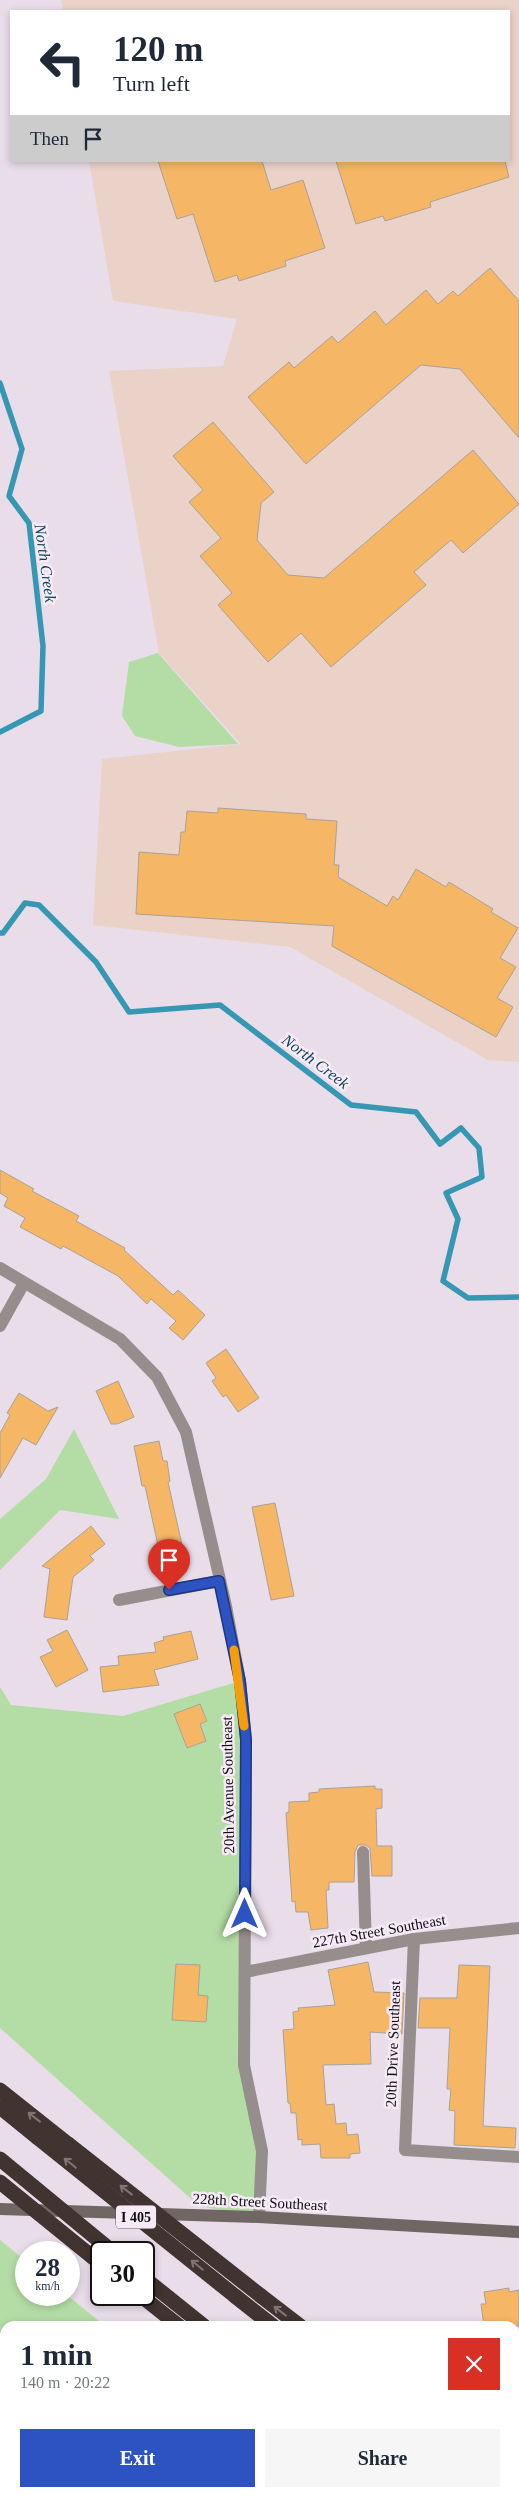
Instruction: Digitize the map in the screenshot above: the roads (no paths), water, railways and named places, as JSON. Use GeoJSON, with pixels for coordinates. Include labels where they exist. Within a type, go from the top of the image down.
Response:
{"type":"FeatureCollection","features":[{"type":"Feature","properties":{"kind":"highway","name":"I 405"},"geometry":{"type":"LineString","coordinates":[[0,2090],[294,2321]]}},
{"type":"Feature","properties":{"kind":"highway","name":"I 405"},"geometry":{"type":"LineString","coordinates":[[0,2107],[267,2321]]}},
{"type":"Feature","properties":{"kind":"highway","name":"I 405"},"geometry":{"type":"LineString","coordinates":[[0,2159],[100,2241]]}},
{"type":"Feature","properties":{"kind":"highway"},"geometry":{"type":"LineString","coordinates":[[0,2182],[90,2255]]}},
{"type":"Feature","properties":{"kind":"highway"},"geometry":{"type":"LineString","coordinates":[[155,2287],[198,2321]]}},
{"type":"Feature","properties":{"kind":"highway"},"geometry":{"type":"LineString","coordinates":[[154,2306],[173,2321]]}},
{"type":"Feature","properties":{"kind":"main road","name":"228th Street Southeast"},"geometry":{"type":"LineString","coordinates":[[0,2209],[259,2218],[519,2232]]}},
{"type":"Feature","properties":{"kind":"street","name":"20th Avenue Southeast"},"geometry":{"type":"LineString","coordinates":[[0,1268],[120,1338],[157,1377],[186,1432],[240,1681],[246,1740],[244,2065],[262,2151],[259,2218]]}},
{"type":"Feature","properties":{"kind":"street"},"geometry":{"type":"LineString","coordinates":[[0,1326],[24,1283]]}},
{"type":"Feature","properties":{"kind":"street"},"geometry":{"type":"LineString","coordinates":[[119,1600],[219,1581]]}},
{"type":"Feature","properties":{"kind":"street"},"geometry":{"type":"LineString","coordinates":[[363,1852],[366,1948]]}},
{"type":"Feature","properties":{"kind":"street","name":"227th Street Southeast"},"geometry":{"type":"LineString","coordinates":[[245,1972],[414,1939],[519,1928]]}},
{"type":"Feature","properties":{"kind":"street","name":"20th Drive Southeast"},"geometry":{"type":"LineString","coordinates":[[414,1939],[405,2150],[519,2158]]}},
{"type":"Feature","properties":{"kind":"waterway","name":"North Creek"},"geometry":{"type":"LineString","coordinates":[[0,383],[22,449],[9,496],[29,523],[43,646],[41,711],[0,732]]}},
{"type":"Feature","properties":{"kind":"waterway","name":"North Creek"},"geometry":{"type":"LineString","coordinates":[[0,933],[3,933],[25,903],[39,905],[96,962],[129,1012],[220,1005],[351,1105],[416,1112],[440,1144],[461,1128],[479,1148],[482,1177],[446,1193],[458,1219],[443,1281],[468,1298],[519,1297]]}}]}
